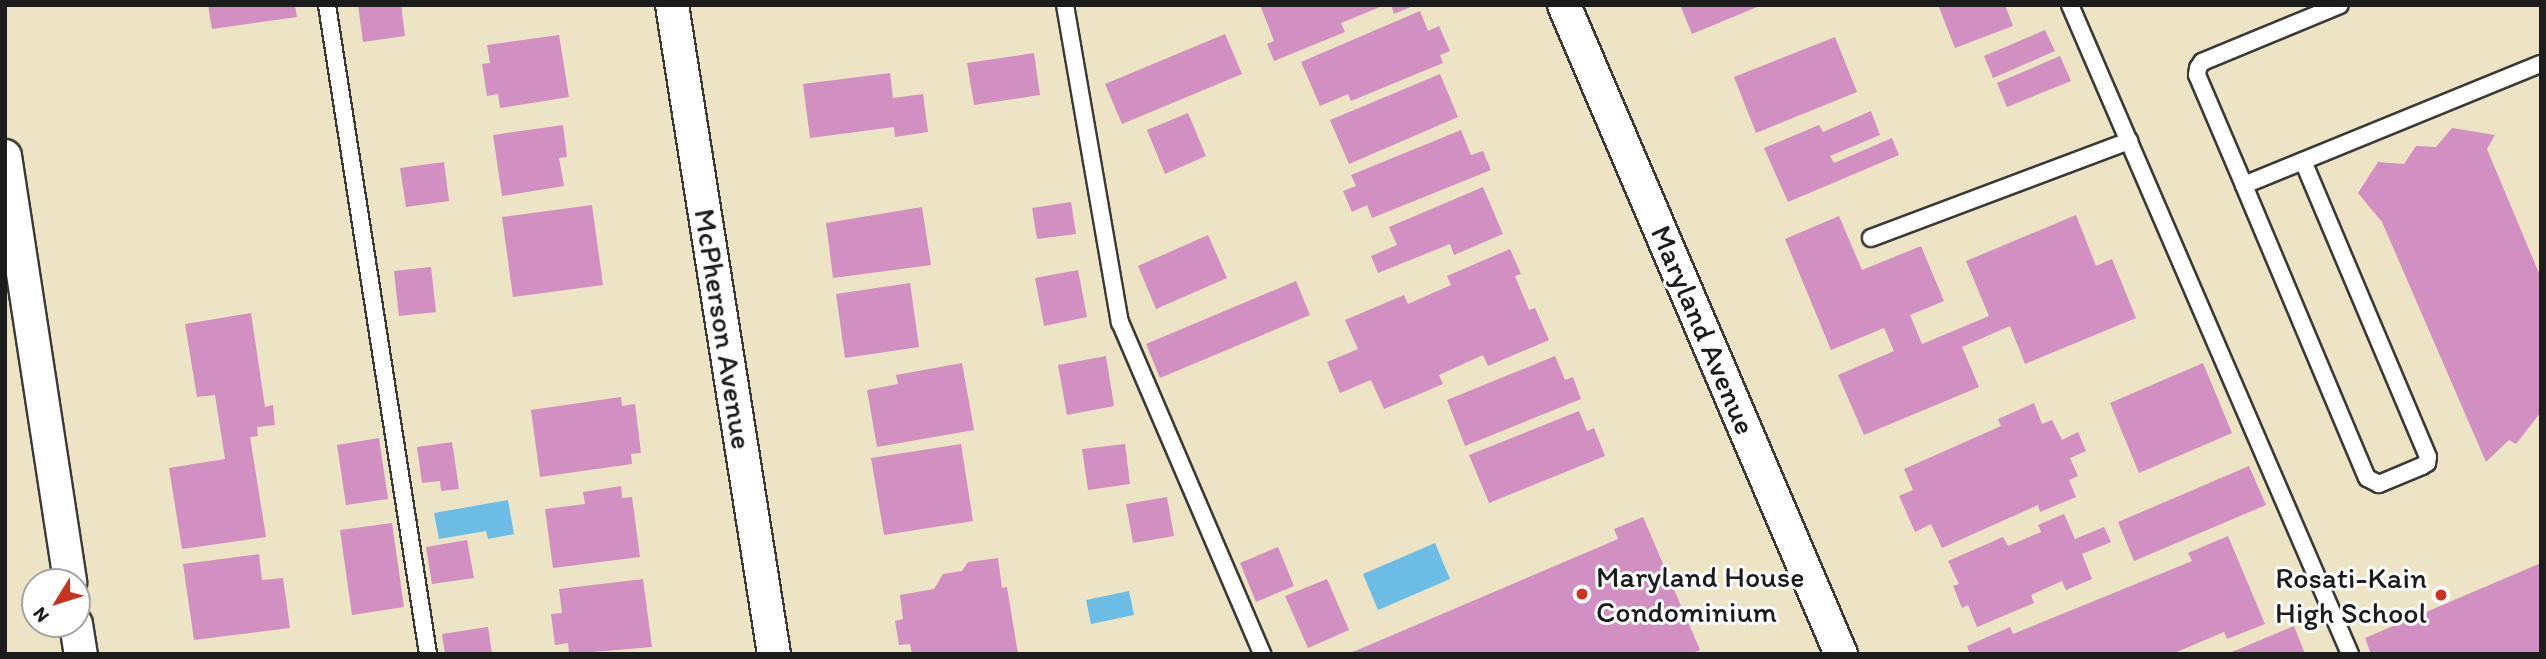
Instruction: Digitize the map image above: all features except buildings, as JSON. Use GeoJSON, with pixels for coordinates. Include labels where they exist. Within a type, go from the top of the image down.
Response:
{"type":"FeatureCollection","features":[{"type":"Feature","properties":{"kind":"street","name":"McPherson Avenue"},"geometry":{"type":"LineString","coordinates":[[672,5],[774,654]]}},
{"type":"Feature","properties":{"kind":"street","name":"Maryland Avenue"},"geometry":{"type":"LineString","coordinates":[[1564,5],[1842,654]]}},
{"type":"Feature","properties":{"kind":"street"},"geometry":{"type":"LineString","coordinates":[[5,156],[68,568]]}},
{"type":"Feature","properties":{"kind":"lane"},"geometry":{"type":"LineString","coordinates":[[327,5],[428,654]]}},
{"type":"Feature","properties":{"kind":"lane"},"geometry":{"type":"LineString","coordinates":[[1065,5],[1120,322],[1262,654]]}},
{"type":"Feature","properties":{"kind":"lane"},"geometry":{"type":"LineString","coordinates":[[2070,5],[2350,654]]}},
{"type":"Feature","properties":{"kind":"lane"},"geometry":{"type":"LineString","coordinates":[[2303,161],[2428,457],[2422,466],[2379,484],[2367,478],[2197,75],[2202,62],[2340,5]]}},
{"type":"Feature","properties":{"kind":"lane"},"geometry":{"type":"LineString","coordinates":[[2244,185],[2541,64]]}},
{"type":"Feature","properties":{"kind":"lane"},"geometry":{"type":"LineString","coordinates":[[1871,238],[2129,141]]}},
{"type":"Feature","properties":{"kind":"water"},"geometry":{"type":"Polygon","coordinates":[[[508,500],[514,534],[488,539],[486,531],[439,539],[434,513],[508,500]]]}},
{"type":"Feature","properties":{"kind":"water"},"geometry":{"type":"Polygon","coordinates":[[[1435,543],[1450,579],[1378,610],[1363,574],[1435,543]]]}},
{"type":"Feature","properties":{"kind":"water"},"geometry":{"type":"Polygon","coordinates":[[[1129,591],[1134,615],[1091,624],[1086,600],[1129,591]]]}},
{"type":"Feature","properties":{"kind":"place","name":"Maryland House Condominium"},"geometry":{"type":"Point","coordinates":[1582,594]}},
{"type":"Feature","properties":{"kind":"place","name":"Rosati-Kain High School"},"geometry":{"type":"Point","coordinates":[2441,595]}}]}
